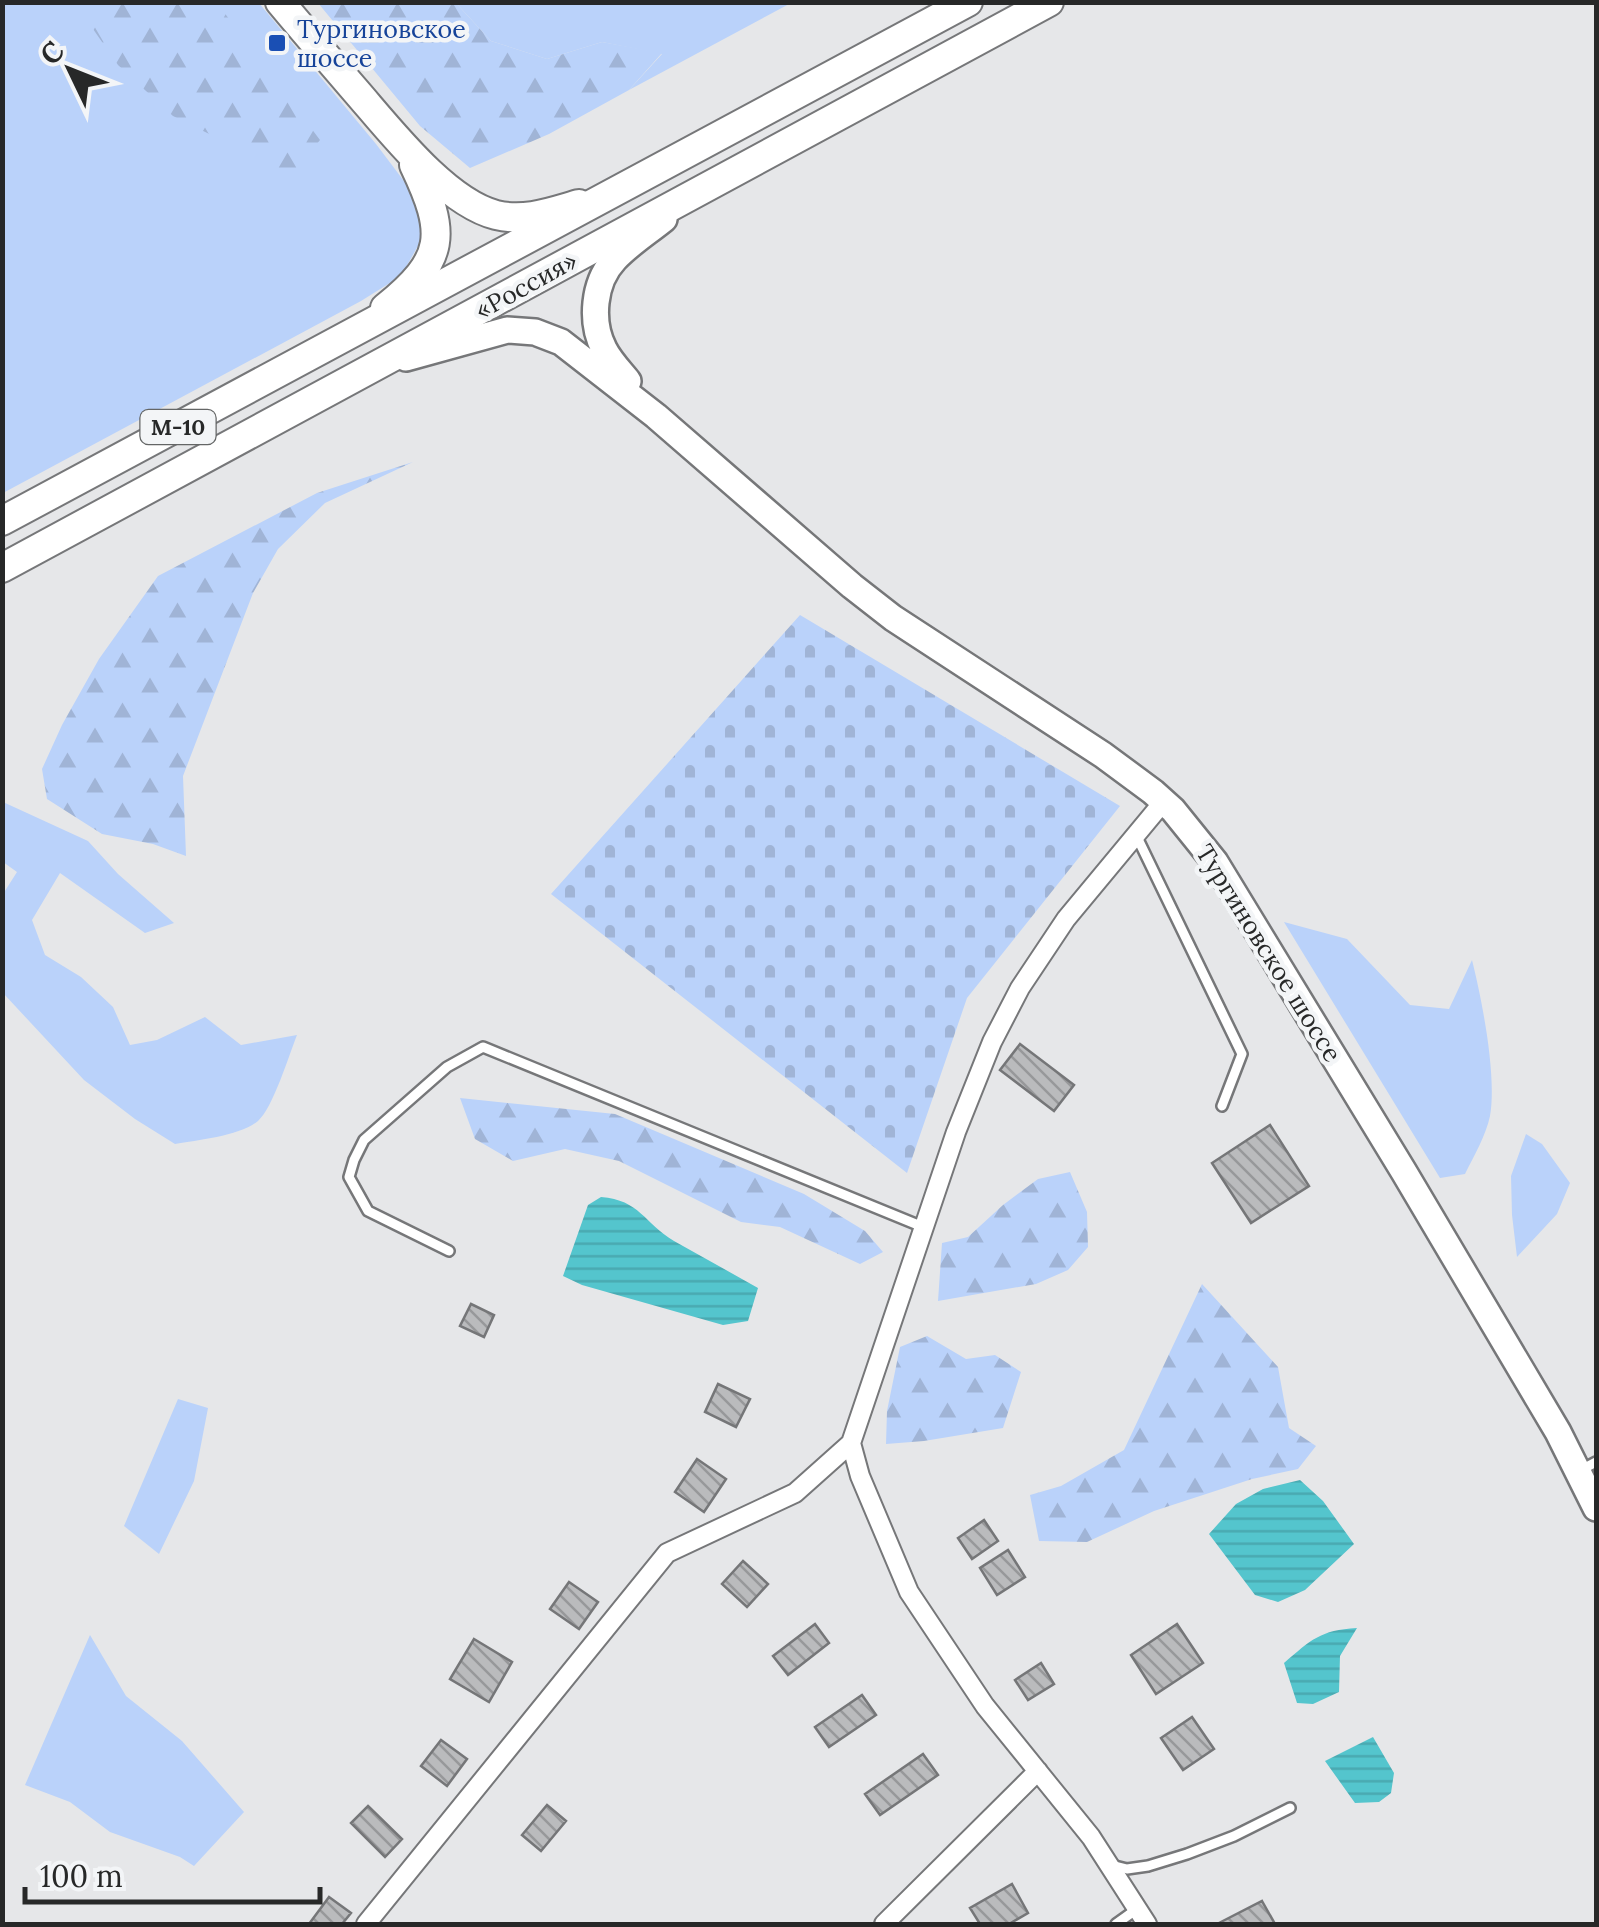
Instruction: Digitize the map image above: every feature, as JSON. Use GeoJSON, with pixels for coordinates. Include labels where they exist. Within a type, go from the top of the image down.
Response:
{"type":"FeatureCollection","features":[{"type":"Feature","properties":{"kind":"main road"},"geometry":{"type":"LineString","coordinates":[[280,2],[407,150],[462,199],[486,212],[526,218],[609,196]]}},
{"type":"Feature","properties":{"kind":"main road","name":"«Россия»"},"geometry":{"type":"LineString","coordinates":[[2,521],[968,2]]}},
{"type":"Feature","properties":{"kind":"main road","name":"«Россия»"},"geometry":{"type":"LineString","coordinates":[[2,568],[1049,2]]}},
{"type":"Feature","properties":{"kind":"main road"},"geometry":{"type":"LineString","coordinates":[[353,334],[414,284],[432,253],[436,227],[433,209],[407,150]]}},
{"type":"Feature","properties":{"kind":"main road","name":"Тургиновское шоссе"},"geometry":{"type":"LineString","coordinates":[[656,416],[605,353],[596,326],[596,297],[614,259],[700,190]]}},
{"type":"Feature","properties":{"kind":"main road","name":"Тургиновское шоссе"},"geometry":{"type":"LineString","coordinates":[[372,368],[506,330],[526,330],[561,342],[656,416],[893,618],[1103,756],[1164,801],[1215,862],[1588,1467],[1596,1508]]}},
{"type":"Feature","properties":{"kind":"street"},"geometry":{"type":"LineString","coordinates":[[366,1924],[668,1552],[795,1494],[851,1443],[956,1132],[992,1042],[1020,988],[1066,919],[1164,801]]}},
{"type":"Feature","properties":{"kind":"street"},"geometry":{"type":"LineString","coordinates":[[851,1443],[860,1476],[909,1592],[985,1706],[1091,1837],[1142,1917]]}},
{"type":"Feature","properties":{"kind":"street"},"geometry":{"type":"LineString","coordinates":[[884,1924],[1038,1772]]}},
{"type":"Feature","properties":{"kind":"lane"},"geometry":{"type":"LineString","coordinates":[[1136,835],[1242,1054],[1222,1106]]}},
{"type":"Feature","properties":{"kind":"lane"},"geometry":{"type":"LineString","coordinates":[[449,1251],[368,1211],[349,1177],[364,1140],[447,1066],[483,1048],[924,1228]]}},
{"type":"Feature","properties":{"kind":"lane"},"geometry":{"type":"LineString","coordinates":[[1108,1865],[1148,1866],[1234,1836],[1290,1808]]}},
{"type":"Feature","properties":{"kind":"lane"},"geometry":{"type":"LineString","coordinates":[[1116,1924],[1142,1917]]}},
{"type":"Feature","properties":{"kind":"green space"},"geometry":{"type":"Polygon","coordinates":[[[3,3],[259,3],[413,193],[423,237],[401,276],[361,301],[3,493],[3,3]]]}},
{"type":"Feature","properties":{"kind":"green space"},"geometry":{"type":"Polygon","coordinates":[[[75,3],[217,3],[320,140],[292,175],[173,116],[118,65],[75,3]]]}},
{"type":"Feature","properties":{"kind":"green space"},"geometry":{"type":"Polygon","coordinates":[[[318,3],[456,3],[491,41],[547,59],[602,42],[662,53],[629,90],[549,134],[470,168],[420,126],[318,3]]]}},
{"type":"Feature","properties":{"kind":"green space"},"geometry":{"type":"Polygon","coordinates":[[[456,3],[791,3],[629,90],[662,54],[602,42],[547,59],[491,41],[456,3]]]}},
{"type":"Feature","properties":{"kind":"green space"},"geometry":{"type":"Polygon","coordinates":[[[413,462],[325,503],[278,549],[253,593],[183,776],[186,856],[153,844],[102,834],[47,799],[42,769],[62,725],[99,659],[158,576],[317,493],[413,462]]]}},
{"type":"Feature","properties":{"kind":"green space"},"geometry":{"type":"Polygon","coordinates":[[[800,615],[1120,806],[967,998],[907,1173],[551,894],[800,615]]]}},
{"type":"Feature","properties":{"kind":"green space"},"geometry":{"type":"Polygon","coordinates":[[[3,802],[88,841],[118,874],[174,923],[145,933],[60,873],[32,920],[45,955],[81,977],[113,1007],[130,1045],[157,1040],[205,1017],[241,1045],[297,1035],[275,1093],[258,1121],[230,1134],[175,1144],[84,1080],[3,993],[3,894],[17,872],[3,862],[3,802]]]}},
{"type":"Feature","properties":{"kind":"green space"},"geometry":{"type":"Polygon","coordinates":[[[1284,922],[1347,939],[1410,1005],[1449,1009],[1472,960],[1487,1038],[1492,1099],[1486,1131],[1465,1174],[1440,1178],[1284,922]]]}},
{"type":"Feature","properties":{"kind":"green space"},"geometry":{"type":"Polygon","coordinates":[[[460,1098],[615,1114],[804,1194],[865,1231],[883,1252],[860,1264],[780,1227],[741,1222],[619,1161],[565,1149],[513,1161],[475,1139],[460,1098]]]}},
{"type":"Feature","properties":{"kind":"green space"},"geometry":{"type":"Polygon","coordinates":[[[1526,1134],[1542,1144],[1570,1183],[1557,1214],[1517,1257],[1511,1176],[1526,1134]]]}},
{"type":"Feature","properties":{"kind":"green space"},"geometry":{"type":"Polygon","coordinates":[[[1070,1172],[1087,1212],[1088,1247],[1068,1270],[1036,1284],[938,1301],[942,1243],[968,1237],[1038,1179],[1070,1172]]]}},
{"type":"Feature","properties":{"kind":"green space"},"geometry":{"type":"Polygon","coordinates":[[[1202,1284],[1278,1367],[1289,1428],[1316,1446],[1298,1469],[1252,1479],[1154,1511],[1087,1542],[1039,1541],[1030,1495],[1061,1486],[1124,1450],[1202,1284]]]}},
{"type":"Feature","properties":{"kind":"green space"},"geometry":{"type":"Polygon","coordinates":[[[927,1336],[966,1359],[995,1355],[1021,1372],[1003,1428],[886,1444],[887,1411],[900,1347],[927,1336]]]}},
{"type":"Feature","properties":{"kind":"green space"},"geometry":{"type":"Polygon","coordinates":[[[178,1399],[208,1408],[194,1481],[159,1554],[124,1526],[178,1399]]]}},
{"type":"Feature","properties":{"kind":"green space"},"geometry":{"type":"Polygon","coordinates":[[[90,1635],[126,1696],[182,1741],[244,1812],[194,1866],[180,1857],[110,1832],[70,1802],[25,1785],[90,1635]]]}},
{"type":"Feature","properties":{"kind":"shaded area"},"geometry":{"type":"Polygon","coordinates":[[[601,1197],[633,1207],[674,1241],[758,1288],[748,1321],[723,1325],[582,1285],[563,1276],[588,1205],[601,1197]]]}},
{"type":"Feature","properties":{"kind":"shaded area"},"geometry":{"type":"Polygon","coordinates":[[[1300,1480],[1323,1501],[1354,1544],[1305,1590],[1278,1602],[1255,1595],[1209,1534],[1236,1504],[1263,1489],[1300,1480]]]}},
{"type":"Feature","properties":{"kind":"shaded area"},"geometry":{"type":"Polygon","coordinates":[[[1357,1628],[1340,1656],[1339,1692],[1313,1704],[1297,1703],[1284,1663],[1317,1638],[1357,1628]]]}},
{"type":"Feature","properties":{"kind":"shaded area"},"geometry":{"type":"Polygon","coordinates":[[[1373,1737],[1394,1773],[1391,1793],[1379,1802],[1355,1803],[1325,1761],[1373,1737]]]}},
{"type":"Feature","properties":{"kind":"building"},"geometry":{"type":"Polygon","coordinates":[[[1020,1044],[1074,1085],[1054,1111],[1000,1070],[1020,1044]]]}},
{"type":"Feature","properties":{"kind":"building"},"geometry":{"type":"Polygon","coordinates":[[[1270,1125],[1309,1186],[1251,1223],[1212,1163],[1270,1125]]]}},
{"type":"Feature","properties":{"kind":"building"},"geometry":{"type":"Polygon","coordinates":[[[471,1304],[494,1315],[484,1337],[460,1326],[471,1304]]]}},
{"type":"Feature","properties":{"kind":"building"},"geometry":{"type":"Polygon","coordinates":[[[718,1384],[750,1399],[736,1427],[705,1412],[718,1384]]]}},
{"type":"Feature","properties":{"kind":"building"},"geometry":{"type":"Polygon","coordinates":[[[697,1459],[726,1479],[704,1512],[675,1492],[697,1459]]]}},
{"type":"Feature","properties":{"kind":"building"},"geometry":{"type":"Polygon","coordinates":[[[984,1520],[998,1541],[972,1559],[958,1538],[984,1520]]]}},
{"type":"Feature","properties":{"kind":"building"},"geometry":{"type":"Polygon","coordinates":[[[1008,1550],[1025,1577],[997,1595],[980,1568],[1008,1550]]]}},
{"type":"Feature","properties":{"kind":"building"},"geometry":{"type":"Polygon","coordinates":[[[743,1561],[768,1584],[747,1607],[722,1584],[743,1561]]]}},
{"type":"Feature","properties":{"kind":"building"},"geometry":{"type":"Polygon","coordinates":[[[569,1582],[598,1602],[579,1629],[550,1609],[569,1582]]]}},
{"type":"Feature","properties":{"kind":"building"},"geometry":{"type":"Polygon","coordinates":[[[815,1624],[829,1643],[788,1675],[773,1656],[815,1624]]]}},
{"type":"Feature","properties":{"kind":"building"},"geometry":{"type":"Polygon","coordinates":[[[1177,1624],[1203,1663],[1156,1694],[1131,1655],[1177,1624]]]}},
{"type":"Feature","properties":{"kind":"building"},"geometry":{"type":"Polygon","coordinates":[[[474,1639],[512,1662],[489,1702],[450,1679],[474,1639]]]}},
{"type":"Feature","properties":{"kind":"building"},"geometry":{"type":"Polygon","coordinates":[[[1041,1663],[1054,1684],[1028,1700],[1015,1680],[1041,1663]]]}},
{"type":"Feature","properties":{"kind":"building"},"geometry":{"type":"Polygon","coordinates":[[[862,1695],[876,1715],[829,1747],[815,1727],[862,1695]]]}},
{"type":"Feature","properties":{"kind":"building"},"geometry":{"type":"Polygon","coordinates":[[[1192,1717],[1214,1749],[1183,1770],[1161,1738],[1192,1717]]]}},
{"type":"Feature","properties":{"kind":"building"},"geometry":{"type":"Polygon","coordinates":[[[441,1740],[467,1759],[447,1786],[421,1766],[441,1740]]]}},
{"type":"Feature","properties":{"kind":"building"},"geometry":{"type":"Polygon","coordinates":[[[923,1754],[938,1775],[880,1815],[865,1794],[923,1754]]]}},
{"type":"Feature","properties":{"kind":"building"},"geometry":{"type":"Polygon","coordinates":[[[547,1805],[566,1821],[541,1851],[522,1835],[547,1805]]]}},
{"type":"Feature","properties":{"kind":"building"},"geometry":{"type":"Polygon","coordinates":[[[368,1806],[402,1839],[385,1857],[351,1823],[368,1806]]]}},
{"type":"Feature","properties":{"kind":"building"},"geometry":{"type":"Polygon","coordinates":[[[1012,1884],[1028,1913],[1009,1924],[980,1924],[970,1908],[1012,1884]]]}},
{"type":"Feature","properties":{"kind":"building"},"geometry":{"type":"Polygon","coordinates":[[[329,1897],[351,1913],[342,1924],[309,1924],[329,1897]]]}},
{"type":"Feature","properties":{"kind":"building"},"geometry":{"type":"Polygon","coordinates":[[[1262,1901],[1275,1924],[1217,1924],[1262,1901]]]}},
{"type":"Feature","properties":{"kind":"place","name":"Тургиновское шоссе"},"geometry":{"type":"Point","coordinates":[277,43]}}]}
